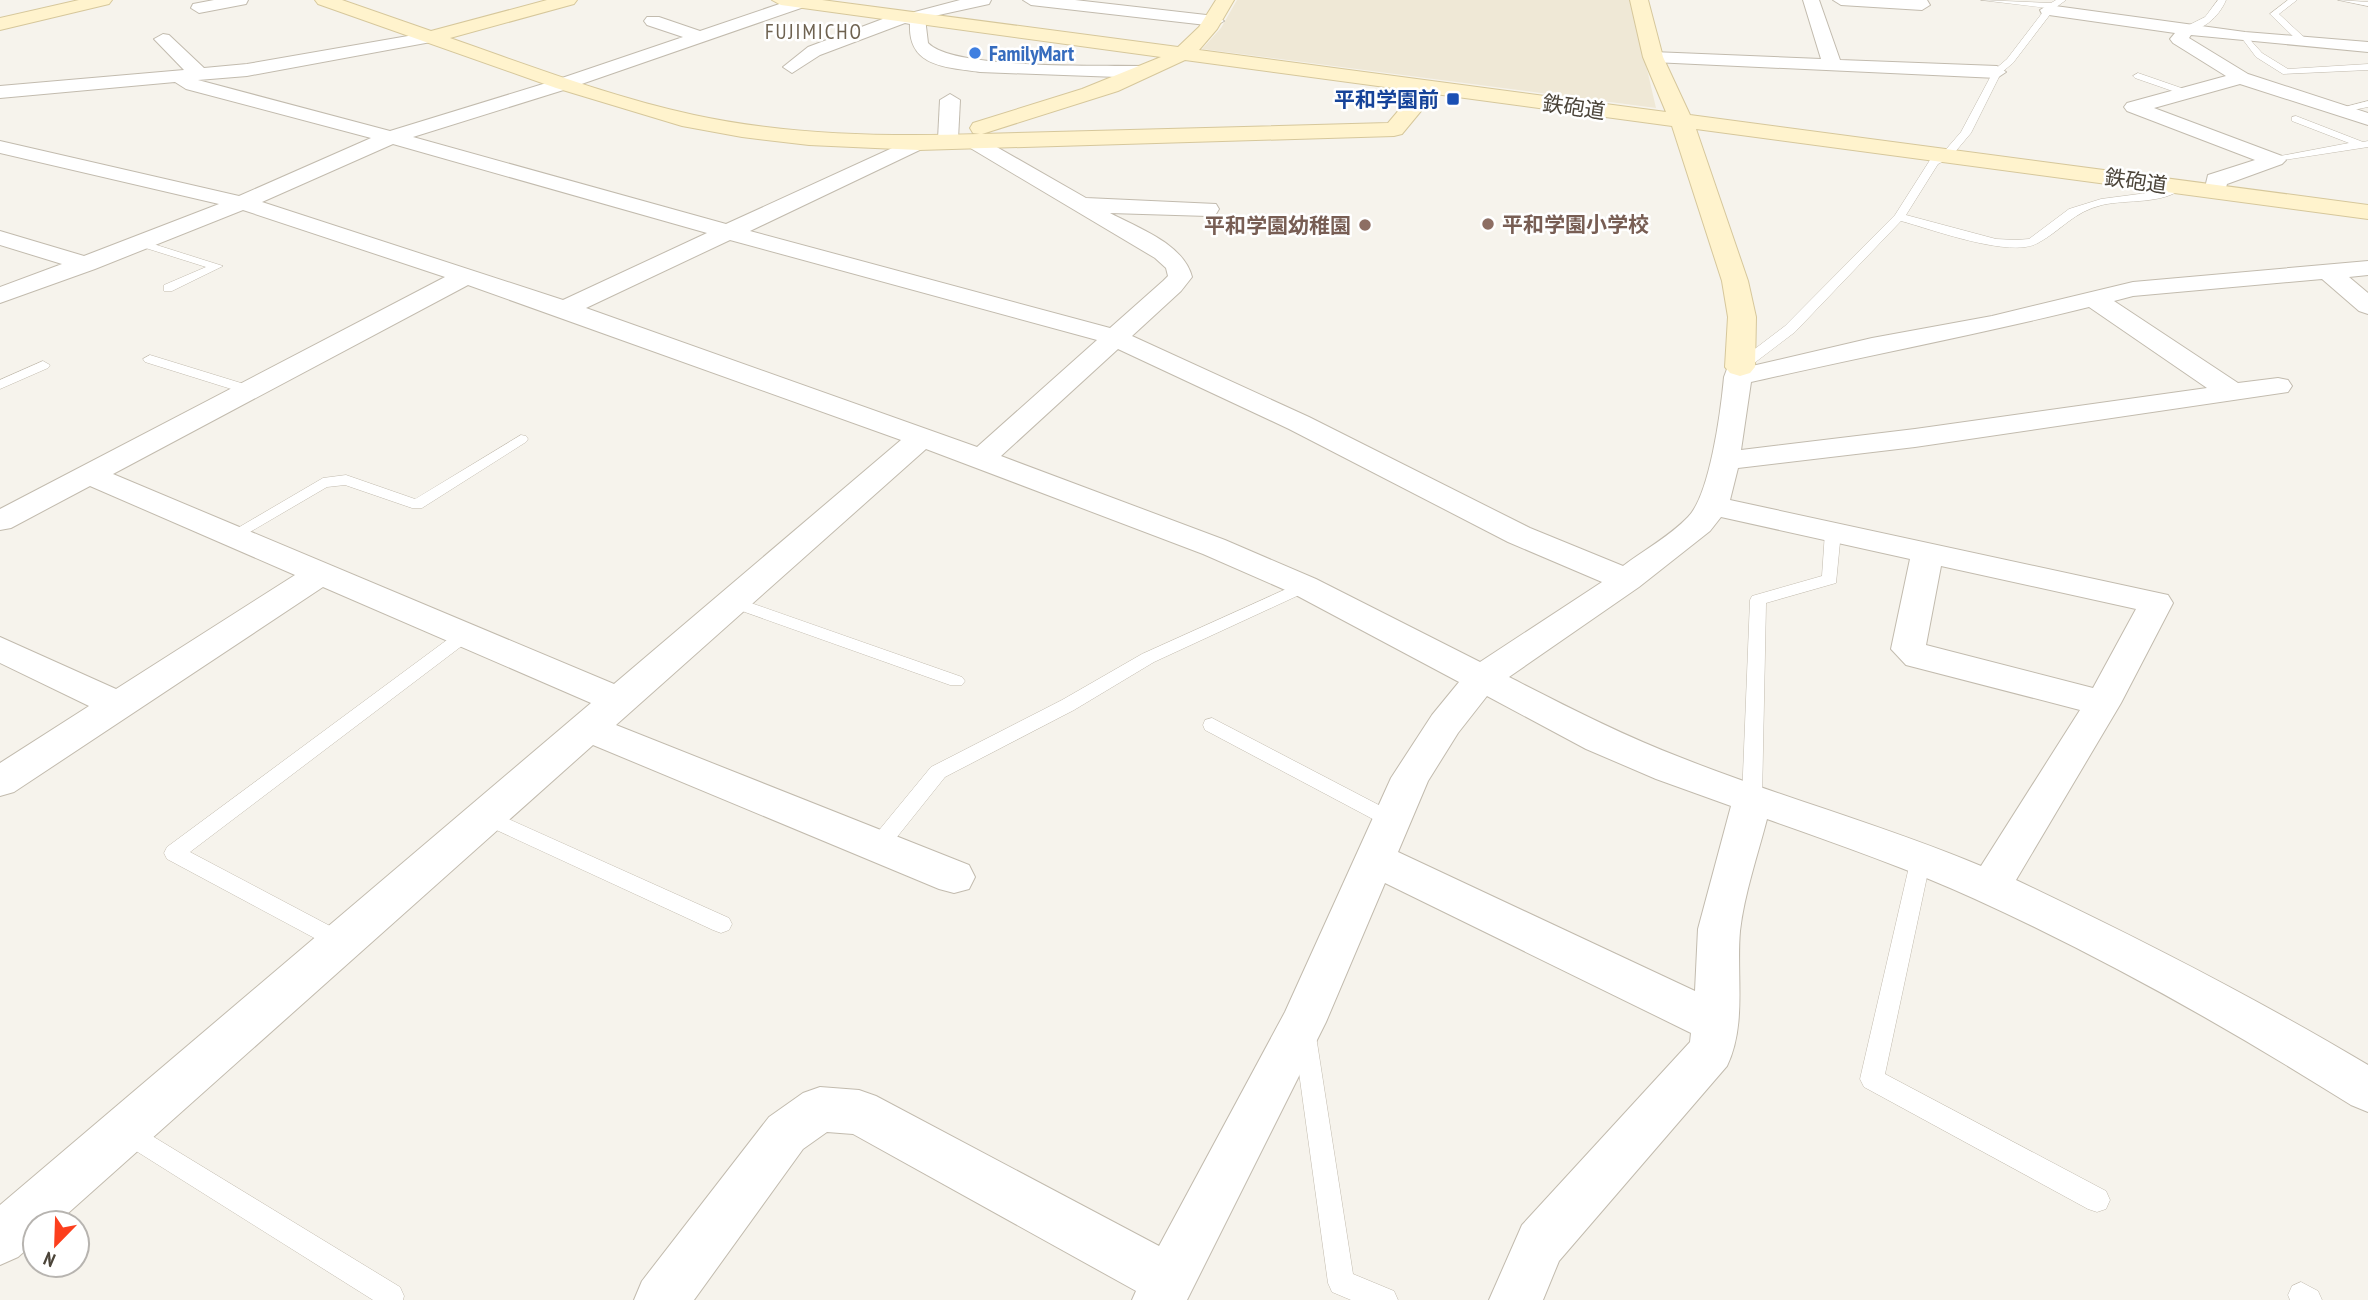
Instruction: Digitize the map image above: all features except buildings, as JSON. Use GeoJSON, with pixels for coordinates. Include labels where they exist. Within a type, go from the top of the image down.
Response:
{"type":"FeatureCollection","features":[{"type":"Feature","properties":{"kind":"street"},"geometry":{"type":"LineString","coordinates":[[0,24],[103,0]]}},
{"type":"Feature","properties":{"kind":"street"},"geometry":{"type":"LineString","coordinates":[[198,7],[240,0]]}},
{"type":"Feature","properties":{"kind":"street"},"geometry":{"type":"LineString","coordinates":[[324,0],[563,83],[690,121],[809,138],[974,142],[1394,129],[1429,88]]}},
{"type":"Feature","properties":{"kind":"street"},"geometry":{"type":"LineString","coordinates":[[0,92],[190,76],[290,63],[431,37],[568,0]]}},
{"type":"Feature","properties":{"kind":"street"},"geometry":{"type":"LineString","coordinates":[[792,67],[814,51],[920,14],[983,0]]}},
{"type":"Feature","properties":{"kind":"street"},"geometry":{"type":"LineString","coordinates":[[1031,0],[1215,21]]}},
{"type":"Feature","properties":{"kind":"street"},"geometry":{"type":"LineString","coordinates":[[565,309],[724,231],[935,141],[1095,92],[1145,72],[1188,49],[1215,21],[1225,0]]}},
{"type":"Feature","properties":{"kind":"street"},"geometry":{"type":"LineString","coordinates":[[661,1300],[786,1133],[820,1109],[859,1112],[1164,1290],[1303,1023],[1410,778],[1445,724],[1482,678],[1627,580],[1699,524],[1713,506],[1726,461],[1739,372],[1742,317],[1735,281],[1682,121],[1653,57],[1639,0]]}},
{"type":"Feature","properties":{"kind":"street"},"geometry":{"type":"LineString","coordinates":[[1811,0],[1832,64]]}},
{"type":"Feature","properties":{"kind":"street"},"geometry":{"type":"LineString","coordinates":[[1841,0],[1922,5],[1919,0]]}},
{"type":"Feature","properties":{"kind":"street"},"geometry":{"type":"LineString","coordinates":[[0,296],[242,202],[391,137],[700,37],[789,1]]}},
{"type":"Feature","properties":{"kind":"street","name":"鉄砲道"},"geometry":{"type":"LineString","coordinates":[[789,1],[2368,212]]}},
{"type":"Feature","properties":{"kind":"street"},"geometry":{"type":"LineString","coordinates":[[2054,5],[2186,30],[2368,47]]}},
{"type":"Feature","properties":{"kind":"street"},"geometry":{"type":"LineString","coordinates":[[910,19],[918,42],[924,50],[955,62],[980,66],[1145,72]]}},
{"type":"Feature","properties":{"kind":"street"},"geometry":{"type":"LineString","coordinates":[[653,21],[700,37]]}},
{"type":"Feature","properties":{"kind":"street"},"geometry":{"type":"LineString","coordinates":[[2186,30],[2179,39],[2241,78],[2368,119]]}},
{"type":"Feature","properties":{"kind":"street"},"geometry":{"type":"LineString","coordinates":[[163,39],[190,76],[193,85],[391,137],[1134,344],[1300,423],[1518,535],[1627,580]]}},
{"type":"Feature","properties":{"kind":"street"},"geometry":{"type":"LineString","coordinates":[[1653,57],[1997,72]]}},
{"type":"Feature","properties":{"kind":"street"},"geometry":{"type":"LineString","coordinates":[[2241,78],[2134,107],[2275,160]]}},
{"type":"Feature","properties":{"kind":"street"},"geometry":{"type":"LineString","coordinates":[[935,141],[950,100]]}},
{"type":"Feature","properties":{"kind":"street"},"geometry":{"type":"LineString","coordinates":[[974,142],[1163,253],[1177,265],[1180,277],[981,458]]}},
{"type":"Feature","properties":{"kind":"street"},"geometry":{"type":"LineString","coordinates":[[0,147],[242,202],[565,309],[981,458],[1214,547],[1304,586],[1599,739],[1670,769],[1921,858],[1990,887],[2156,968],[2269,1029],[2368,1090]]}},
{"type":"Feature","properties":{"kind":"street"},"geometry":{"type":"LineString","coordinates":[[2215,192],[2216,180],[2275,160]]}},
{"type":"Feature","properties":{"kind":"street"},"geometry":{"type":"LineString","coordinates":[[1081,205],[1208,209]]}},
{"type":"Feature","properties":{"kind":"street"},"geometry":{"type":"LineString","coordinates":[[0,238],[87,264]]}},
{"type":"Feature","properties":{"kind":"street"},"geometry":{"type":"LineString","coordinates":[[1739,372],[1992,324],[2133,289],[2368,268]]}},
{"type":"Feature","properties":{"kind":"street"},"geometry":{"type":"LineString","coordinates":[[2327,271],[2368,306]]}},
{"type":"Feature","properties":{"kind":"street"},"geometry":{"type":"LineString","coordinates":[[0,521],[466,276]]}},
{"type":"Feature","properties":{"kind":"street"},"geometry":{"type":"LineString","coordinates":[[2092,298],[2232,392]]}},
{"type":"Feature","properties":{"kind":"street"},"geometry":{"type":"LineString","coordinates":[[1726,461],[1915,438],[2278,386]]}},
{"type":"Feature","properties":{"kind":"street"},"geometry":{"type":"LineString","coordinates":[[0,1239],[922,437]]}},
{"type":"Feature","properties":{"kind":"street"},"geometry":{"type":"LineString","coordinates":[[88,474],[618,700]]}},
{"type":"Feature","properties":{"kind":"street"},"geometry":{"type":"LineString","coordinates":[[1713,506],[2156,603],[2103,704],[1990,887]]}},
{"type":"Feature","properties":{"kind":"street"},"geometry":{"type":"LineString","coordinates":[[1927,553],[1908,649],[1918,657],[2103,704]]}},
{"type":"Feature","properties":{"kind":"street"},"geometry":{"type":"LineString","coordinates":[[0,782],[321,573]]}},
{"type":"Feature","properties":{"kind":"street"},"geometry":{"type":"LineString","coordinates":[[0,649],[118,705]]}},
{"type":"Feature","properties":{"kind":"street"},"geometry":{"type":"LineString","coordinates":[[587,728],[954,877]]}},
{"type":"Feature","properties":{"kind":"street"},"geometry":{"type":"LineString","coordinates":[[1516,1300],[1540,1243],[1711,1051],[1716,1023],[1719,929],[1752,799]]}},
{"type":"Feature","properties":{"kind":"street"},"geometry":{"type":"LineString","coordinates":[[1374,859],[1716,1023]]}},
{"type":"Feature","properties":{"kind":"lane"},"geometry":{"type":"LineString","coordinates":[[1986,0],[2054,5]]}},
{"type":"Feature","properties":{"kind":"lane"},"geometry":{"type":"LineString","coordinates":[[2186,30],[2217,14],[2222,0]]}},
{"type":"Feature","properties":{"kind":"lane"},"geometry":{"type":"LineString","coordinates":[[2293,0],[2274,14],[2304,42]]}},
{"type":"Feature","properties":{"kind":"lane"},"geometry":{"type":"LineString","coordinates":[[2342,0],[2368,4]]}},
{"type":"Feature","properties":{"kind":"lane"},"geometry":{"type":"LineString","coordinates":[[1739,372],[1790,329],[1899,217],[1934,162],[1946,156],[1966,133],[1997,72],[2011,61],[2054,5]]}},
{"type":"Feature","properties":{"kind":"lane"},"geometry":{"type":"LineString","coordinates":[[2245,37],[2259,55],[2286,72],[2368,67]]}},
{"type":"Feature","properties":{"kind":"lane"},"geometry":{"type":"LineString","coordinates":[[2138,76],[2187,93]]}},
{"type":"Feature","properties":{"kind":"lane"},"geometry":{"type":"LineString","coordinates":[[2338,110],[2368,104]]}},
{"type":"Feature","properties":{"kind":"lane"},"geometry":{"type":"LineString","coordinates":[[2296,119],[2366,145]]}},
{"type":"Feature","properties":{"kind":"lane"},"geometry":{"type":"LineString","coordinates":[[2275,160],[2308,152],[2366,145]]}},
{"type":"Feature","properties":{"kind":"lane"},"geometry":{"type":"LineString","coordinates":[[1899,217],[1996,242],[2016,244],[2032,242],[2073,211],[2101,202],[2164,194],[2179,187]]}},
{"type":"Feature","properties":{"kind":"lane"},"geometry":{"type":"LineString","coordinates":[[140,243],[217,266],[167,288]]}},
{"type":"Feature","properties":{"kind":"lane"},"geometry":{"type":"LineString","coordinates":[[150,359],[249,390]]}},
{"type":"Feature","properties":{"kind":"lane"},"geometry":{"type":"LineString","coordinates":[[4,380],[43,365]]}},
{"type":"Feature","properties":{"kind":"lane"},"geometry":{"type":"LineString","coordinates":[[232,536],[323,483],[346,480],[417,505],[521,439]]}},
{"type":"Feature","properties":{"kind":"lane"},"geometry":{"type":"LineString","coordinates":[[1752,799],[1758,600],[1830,579],[1833,532]]}},
{"type":"Feature","properties":{"kind":"lane"},"geometry":{"type":"LineString","coordinates":[[878,846],[938,772],[1068,705],[1148,658],[1304,586]]}},
{"type":"Feature","properties":{"kind":"lane"},"geometry":{"type":"LineString","coordinates":[[731,601],[956,681]]}},
{"type":"Feature","properties":{"kind":"lane"},"geometry":{"type":"LineString","coordinates":[[342,943],[174,853],[465,635]]}},
{"type":"Feature","properties":{"kind":"lane"},"geometry":{"type":"LineString","coordinates":[[1212,725],[1391,820]]}},
{"type":"Feature","properties":{"kind":"lane"},"geometry":{"type":"LineString","coordinates":[[486,817],[721,924]]}},
{"type":"Feature","properties":{"kind":"lane"},"geometry":{"type":"LineString","coordinates":[[1921,858],[1872,1079],[2097,1200]]}},
{"type":"Feature","properties":{"kind":"lane"},"geometry":{"type":"LineString","coordinates":[[1303,1023],[1340,1283],[1385,1300]]}},
{"type":"Feature","properties":{"kind":"lane"},"geometry":{"type":"LineString","coordinates":[[125,1130],[391,1296]]}},
{"type":"Feature","properties":{"kind":"shaded area"},"geometry":{"type":"Polygon","coordinates":[[[1237,0],[1631,0],[1656,108],[1202,49],[1221,28],[1237,0]]]}},
{"type":"Feature","properties":{"kind":"place","name":"FamilyMart"},"geometry":{"type":"Point","coordinates":[975,53]}},
{"type":"Feature","properties":{"kind":"place","name":"平和学園前"},"geometry":{"type":"Point","coordinates":[1453,99]}},
{"type":"Feature","properties":{"kind":"place","name":"平和学園小学校"},"geometry":{"type":"Point","coordinates":[1488,224]}},
{"type":"Feature","properties":{"kind":"place","name":"平和学園幼稚園"},"geometry":{"type":"Point","coordinates":[1365,225]}},
{"type":"Feature","properties":{"kind":"district","name":"FUJIMICHO"},"geometry":{"type":"Point","coordinates":[814,31]}}]}
